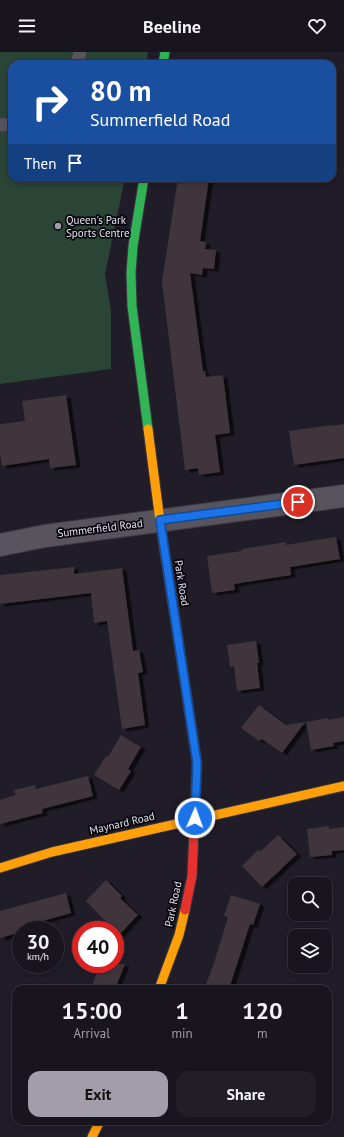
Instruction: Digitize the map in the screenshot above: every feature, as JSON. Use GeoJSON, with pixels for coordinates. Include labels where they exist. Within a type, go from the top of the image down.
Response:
{"type":"FeatureCollection","features":[{"type":"Feature","properties":{"kind":"street","name":"Park Road"},"geometry":{"type":"LineString","coordinates":[[143,182],[133,246],[131,287],[160,520],[197,763],[192,876],[179,936],[161,985]]}},
{"type":"Feature","properties":{"kind":"street","name":"Summerfield Road"},"geometry":{"type":"LineString","coordinates":[[0,545],[45,536],[344,496]]}},
{"type":"Feature","properties":{"kind":"street","name":"Maynard Road"},"geometry":{"type":"LineString","coordinates":[[0,868],[52,852],[195,818],[344,786]]}},
{"type":"Feature","properties":{"kind":"street"},"geometry":{"type":"LineString","coordinates":[[92,1137],[98,1125]]}},
{"type":"Feature","properties":{"kind":"green space","name":"Queen's Park Sports Centre"},"geometry":{"type":"Polygon","coordinates":[[[0,52],[148,52],[147,60],[8,60],[8,182],[124,182],[105,274],[111,311],[111,369],[0,384],[0,52]]]}},
{"type":"Feature","properties":{"kind":"building"},"geometry":{"type":"Polygon","coordinates":[[[177,182],[208,182],[200,241],[206,242],[205,249],[216,250],[214,269],[203,268],[202,275],[190,273],[203,371],[205,371],[206,377],[223,375],[230,433],[215,435],[220,472],[199,475],[198,468],[185,470],[162,282],[177,182]]]}},
{"type":"Feature","properties":{"kind":"building"},"geometry":{"type":"Polygon","coordinates":[[[66,395],[76,465],[50,468],[49,459],[2,466],[0,454],[0,424],[25,421],[22,401],[66,395]]]}},
{"type":"Feature","properties":{"kind":"building"},"geometry":{"type":"Polygon","coordinates":[[[344,424],[344,458],[294,465],[289,431],[344,424]]]}},
{"type":"Feature","properties":{"kind":"building"},"geometry":{"type":"Polygon","coordinates":[[[336,537],[340,559],[290,567],[291,575],[234,584],[235,590],[212,593],[207,556],[286,542],[286,545],[336,537]]]}},
{"type":"Feature","properties":{"kind":"building"},"geometry":{"type":"Polygon","coordinates":[[[74,567],[74,574],[122,568],[133,651],[139,650],[143,672],[138,673],[145,725],[122,729],[107,621],[94,623],[91,593],[0,604],[0,575],[74,567]]]}},
{"type":"Feature","properties":{"kind":"building"},"geometry":{"type":"Polygon","coordinates":[[[256,641],[260,688],[237,691],[234,666],[230,667],[227,645],[256,641]]]}},
{"type":"Feature","properties":{"kind":"building"},"geometry":{"type":"Polygon","coordinates":[[[259,705],[286,725],[305,722],[282,753],[262,739],[259,741],[241,728],[259,705]]]}},
{"type":"Feature","properties":{"kind":"building"},"geometry":{"type":"Polygon","coordinates":[[[344,717],[344,741],[333,743],[334,746],[311,750],[306,722],[344,717]]]}},
{"type":"Feature","properties":{"kind":"building"},"geometry":{"type":"Polygon","coordinates":[[[121,735],[141,747],[128,769],[131,771],[119,790],[94,775],[106,756],[108,757],[121,735]]]}},
{"type":"Feature","properties":{"kind":"building"},"geometry":{"type":"Polygon","coordinates":[[[88,776],[93,796],[42,809],[43,813],[0,824],[0,800],[16,795],[14,790],[35,785],[36,789],[88,776]]]}},
{"type":"Feature","properties":{"kind":"building"},"geometry":{"type":"Polygon","coordinates":[[[329,826],[329,829],[344,827],[344,850],[332,851],[332,855],[310,857],[307,829],[329,826]]]}},
{"type":"Feature","properties":{"kind":"building"},"geometry":{"type":"Polygon","coordinates":[[[278,835],[297,854],[262,887],[242,866],[258,850],[260,852],[278,835]]]}},
{"type":"Feature","properties":{"kind":"building"},"geometry":{"type":"Polygon","coordinates":[[[106,880],[122,896],[120,898],[138,915],[124,930],[124,921],[105,921],[86,901],[106,880]]]}},
{"type":"Feature","properties":{"kind":"building"},"geometry":{"type":"Polygon","coordinates":[[[66,893],[71,913],[42,921],[12,921],[12,935],[0,938],[0,911],[66,893]]]}},
{"type":"Feature","properties":{"kind":"building"},"geometry":{"type":"Polygon","coordinates":[[[231,895],[260,904],[253,925],[250,924],[230,985],[206,985],[228,917],[224,916],[231,895]]]}},
{"type":"Feature","properties":{"kind":"building"},"geometry":{"type":"Polygon","coordinates":[[[97,973],[121,973],[117,985],[92,985],[97,973]]]}},
{"type":"Feature","properties":{"kind":"traffic: fast"},"geometry":{"type":"LineString","coordinates":[[164,60],[165,52]]}},
{"type":"Feature","properties":{"kind":"traffic: fast"},"geometry":{"type":"LineString","coordinates":[[143,182],[133,246],[131,273],[132,306],[148,429]]}},
{"type":"Feature","properties":{"kind":"traffic: slow"},"geometry":{"type":"LineString","coordinates":[[148,429],[178,638]]}},
{"type":"Feature","properties":{"kind":"traffic: slow"},"geometry":{"type":"LineString","coordinates":[[0,868],[52,852],[344,786]]}},
{"type":"Feature","properties":{"kind":"traffic: slow"},"geometry":{"type":"LineString","coordinates":[[160,985],[179,935],[185,910]]}},
{"type":"Feature","properties":{"kind":"traffic: slow"},"geometry":{"type":"LineString","coordinates":[[92,1137],[98,1125]]}},
{"type":"Feature","properties":{"kind":"traffic: jam"},"geometry":{"type":"LineString","coordinates":[[178,638],[197,763],[192,876],[185,910]]}},
{"type":"Feature","properties":{"kind":"place","name":"Queen's Park Sports Centre"},"geometry":{"type":"Point","coordinates":[58,226]}},
{"type":"Feature","properties":{"kind":"route"},"geometry":{"type":"LineString","coordinates":[[195,818],[197,763],[160,520],[298,502]]}}]}
